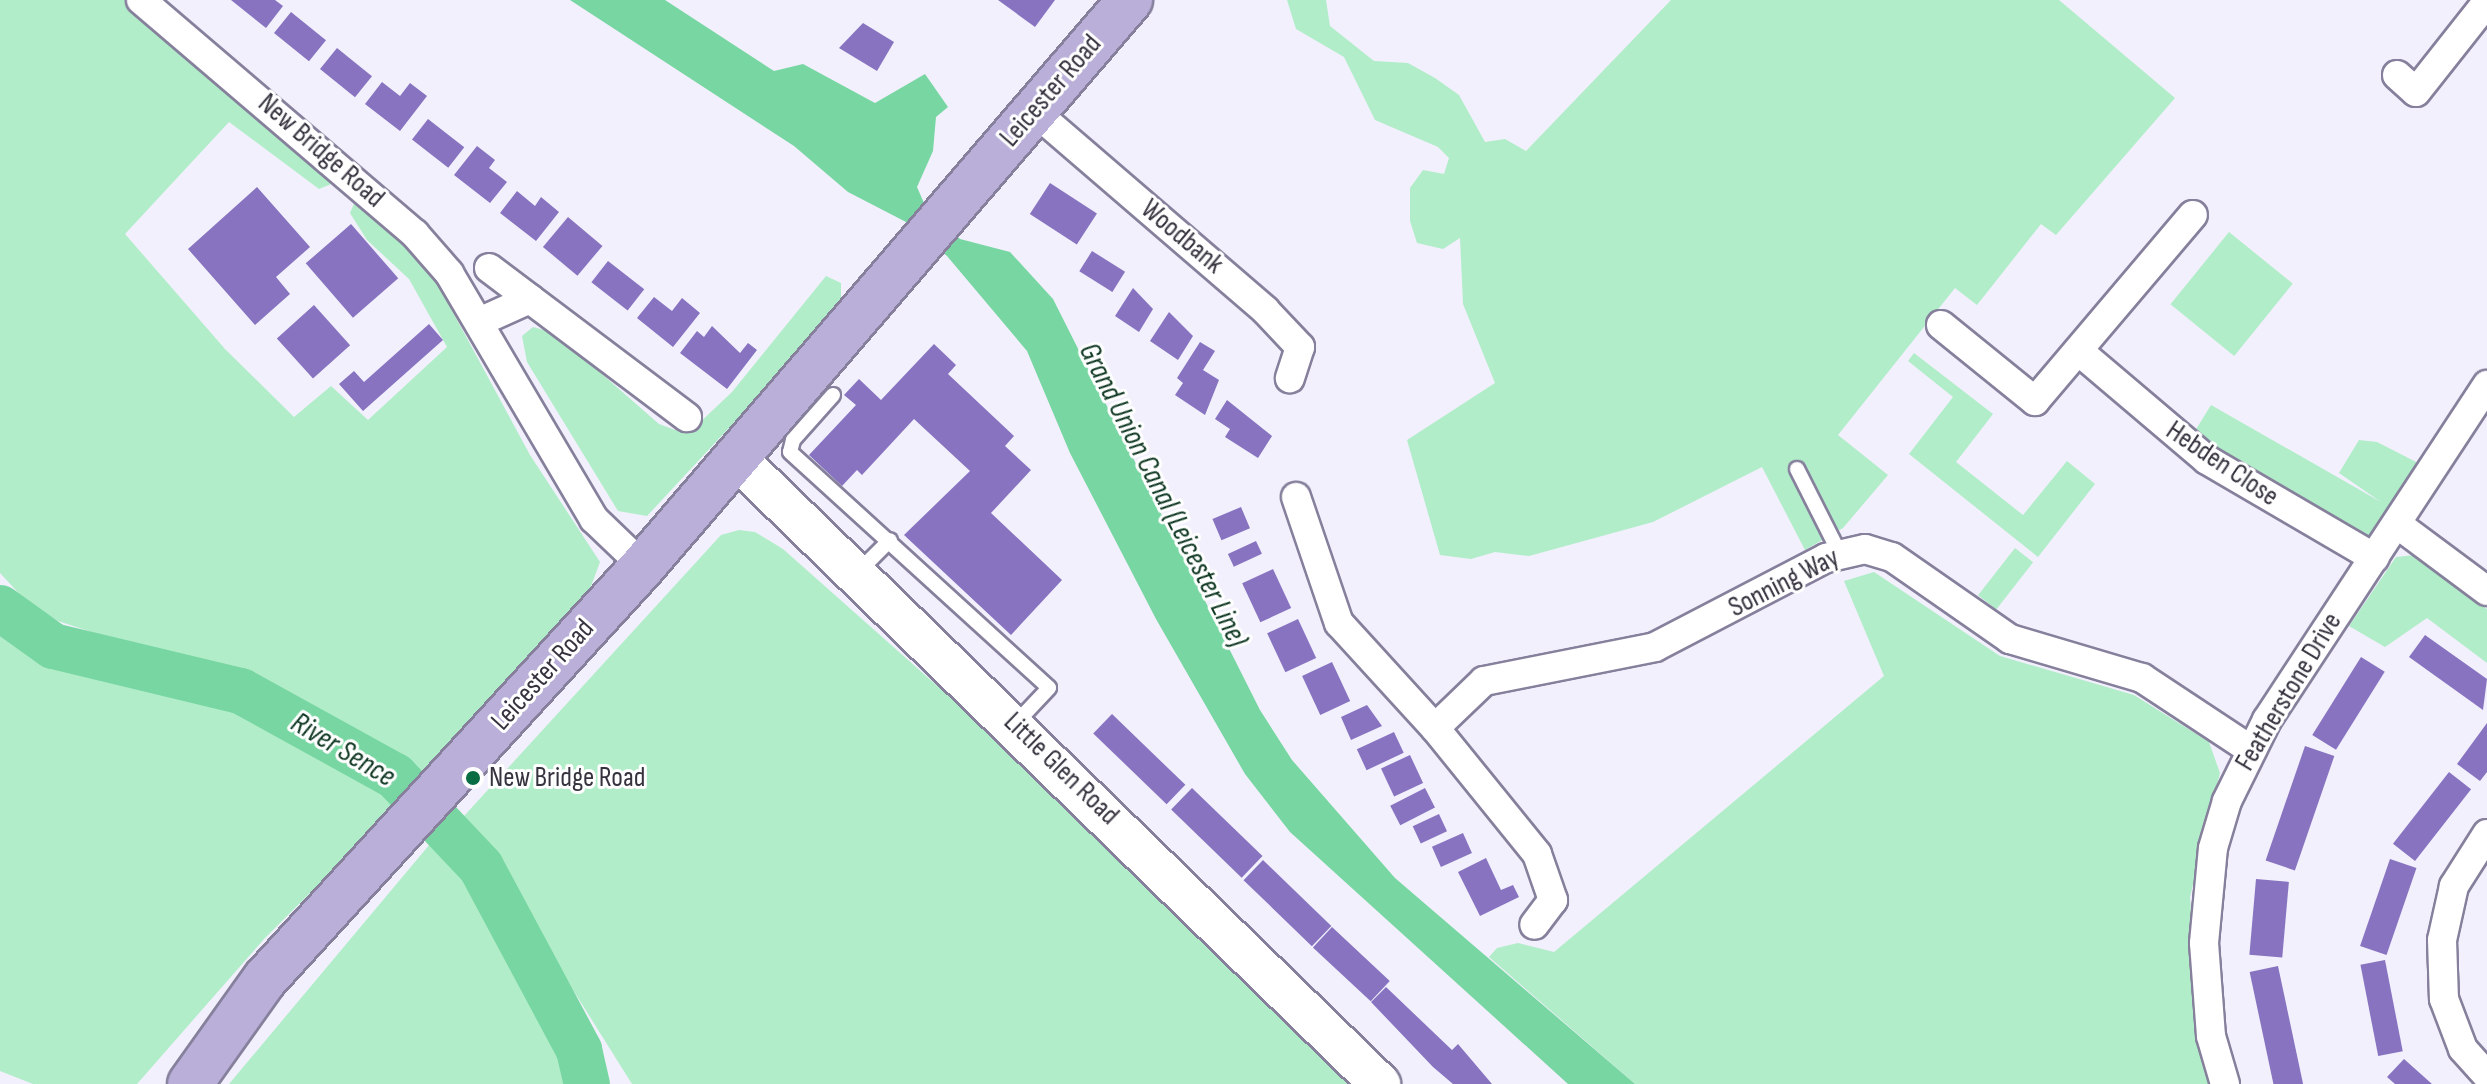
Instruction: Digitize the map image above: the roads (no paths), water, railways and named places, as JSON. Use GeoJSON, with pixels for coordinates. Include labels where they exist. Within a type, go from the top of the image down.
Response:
{"type":"FeatureCollection","features":[{"type":"Feature","properties":{"kind":"main road","name":"Leicester Road"},"geometry":{"type":"LineString","coordinates":[[190,1084],[265,979],[643,566],[1130,0]]}},
{"type":"Feature","properties":{"kind":"main road","name":"Little Glen Road"},"geometry":{"type":"LineString","coordinates":[[737,459],[1015,724],[1380,1084]]}},
{"type":"Feature","properties":{"kind":"street","name":"New Bridge Road"},"geometry":{"type":"LineString","coordinates":[[141,0],[385,205],[449,273],[594,519],[643,566]]}},
{"type":"Feature","properties":{"kind":"street"},"geometry":{"type":"LineString","coordinates":[[2397,75],[2416,92],[2487,2]]}},
{"type":"Feature","properties":{"kind":"street","name":"Woodbank"},"geometry":{"type":"LineString","coordinates":[[1034,111],[1265,310],[1300,347],[1290,378]]}},
{"type":"Feature","properties":{"kind":"street"},"geometry":{"type":"LineString","coordinates":[[1941,325],[2035,401],[2081,353],[2193,215]]}},
{"type":"Feature","properties":{"kind":"street"},"geometry":{"type":"LineString","coordinates":[[489,268],[530,299],[646,401],[687,417]]}},
{"type":"Feature","properties":{"kind":"street"},"geometry":{"type":"LineString","coordinates":[[479,322],[530,299]]}},
{"type":"Feature","properties":{"kind":"street","name":"Hebden Close"},"geometry":{"type":"LineString","coordinates":[[2081,353],[2207,460],[2375,558]]}},
{"type":"Feature","properties":{"kind":"street","name":"Featherstone Drive"},"geometry":{"type":"LineString","coordinates":[[2225,1084],[2210,1023],[2206,901],[2224,813],[2251,750],[2487,385]]}},
{"type":"Feature","properties":{"kind":"street"},"geometry":{"type":"LineString","coordinates":[[1296,497],[1339,623],[1435,728],[1537,854],[1553,900],[1534,925]]}},
{"type":"Feature","properties":{"kind":"street"},"geometry":{"type":"LineString","coordinates":[[2397,524],[2487,591]]}},
{"type":"Feature","properties":{"kind":"street","name":"Sonning Way"},"geometry":{"type":"LineString","coordinates":[[1435,728],[1484,681],[1655,647],[1839,552],[1865,549],[1892,557],[2010,639],[2142,678],[2251,750]]}},
{"type":"Feature","properties":{"kind":"street"},"geometry":{"type":"LineString","coordinates":[[2487,834],[2454,886],[2442,940],[2444,999],[2463,1049],[2487,1076]]}},
{"type":"Feature","properties":{"kind":"lane"},"geometry":{"type":"LineString","coordinates":[[833,395],[793,440],[790,452],[1049,688],[1015,724]]}},
{"type":"Feature","properties":{"kind":"lane"},"geometry":{"type":"LineString","coordinates":[[1797,469],[1839,552]]}},
{"type":"Feature","properties":{"kind":"lane"},"geometry":{"type":"LineString","coordinates":[[858,572],[890,540]]}},
{"type":"Feature","properties":{"kind":"waterway","name":"River Sence"},"geometry":{"type":"LineString","coordinates":[[0,608],[53,646],[241,691],[395,776],[481,867],[579,1050],[587,1084]]}},
{"type":"Feature","properties":{"kind":"place","name":"New Bridge Road"},"geometry":{"type":"Point","coordinates":[473,778]}},
{"type":"Feature","properties":{"kind":"water label","name":"Grand Union Canal (Leicester Line)"},"geometry":{"type":"Point","coordinates":[1163,495]}}]}
